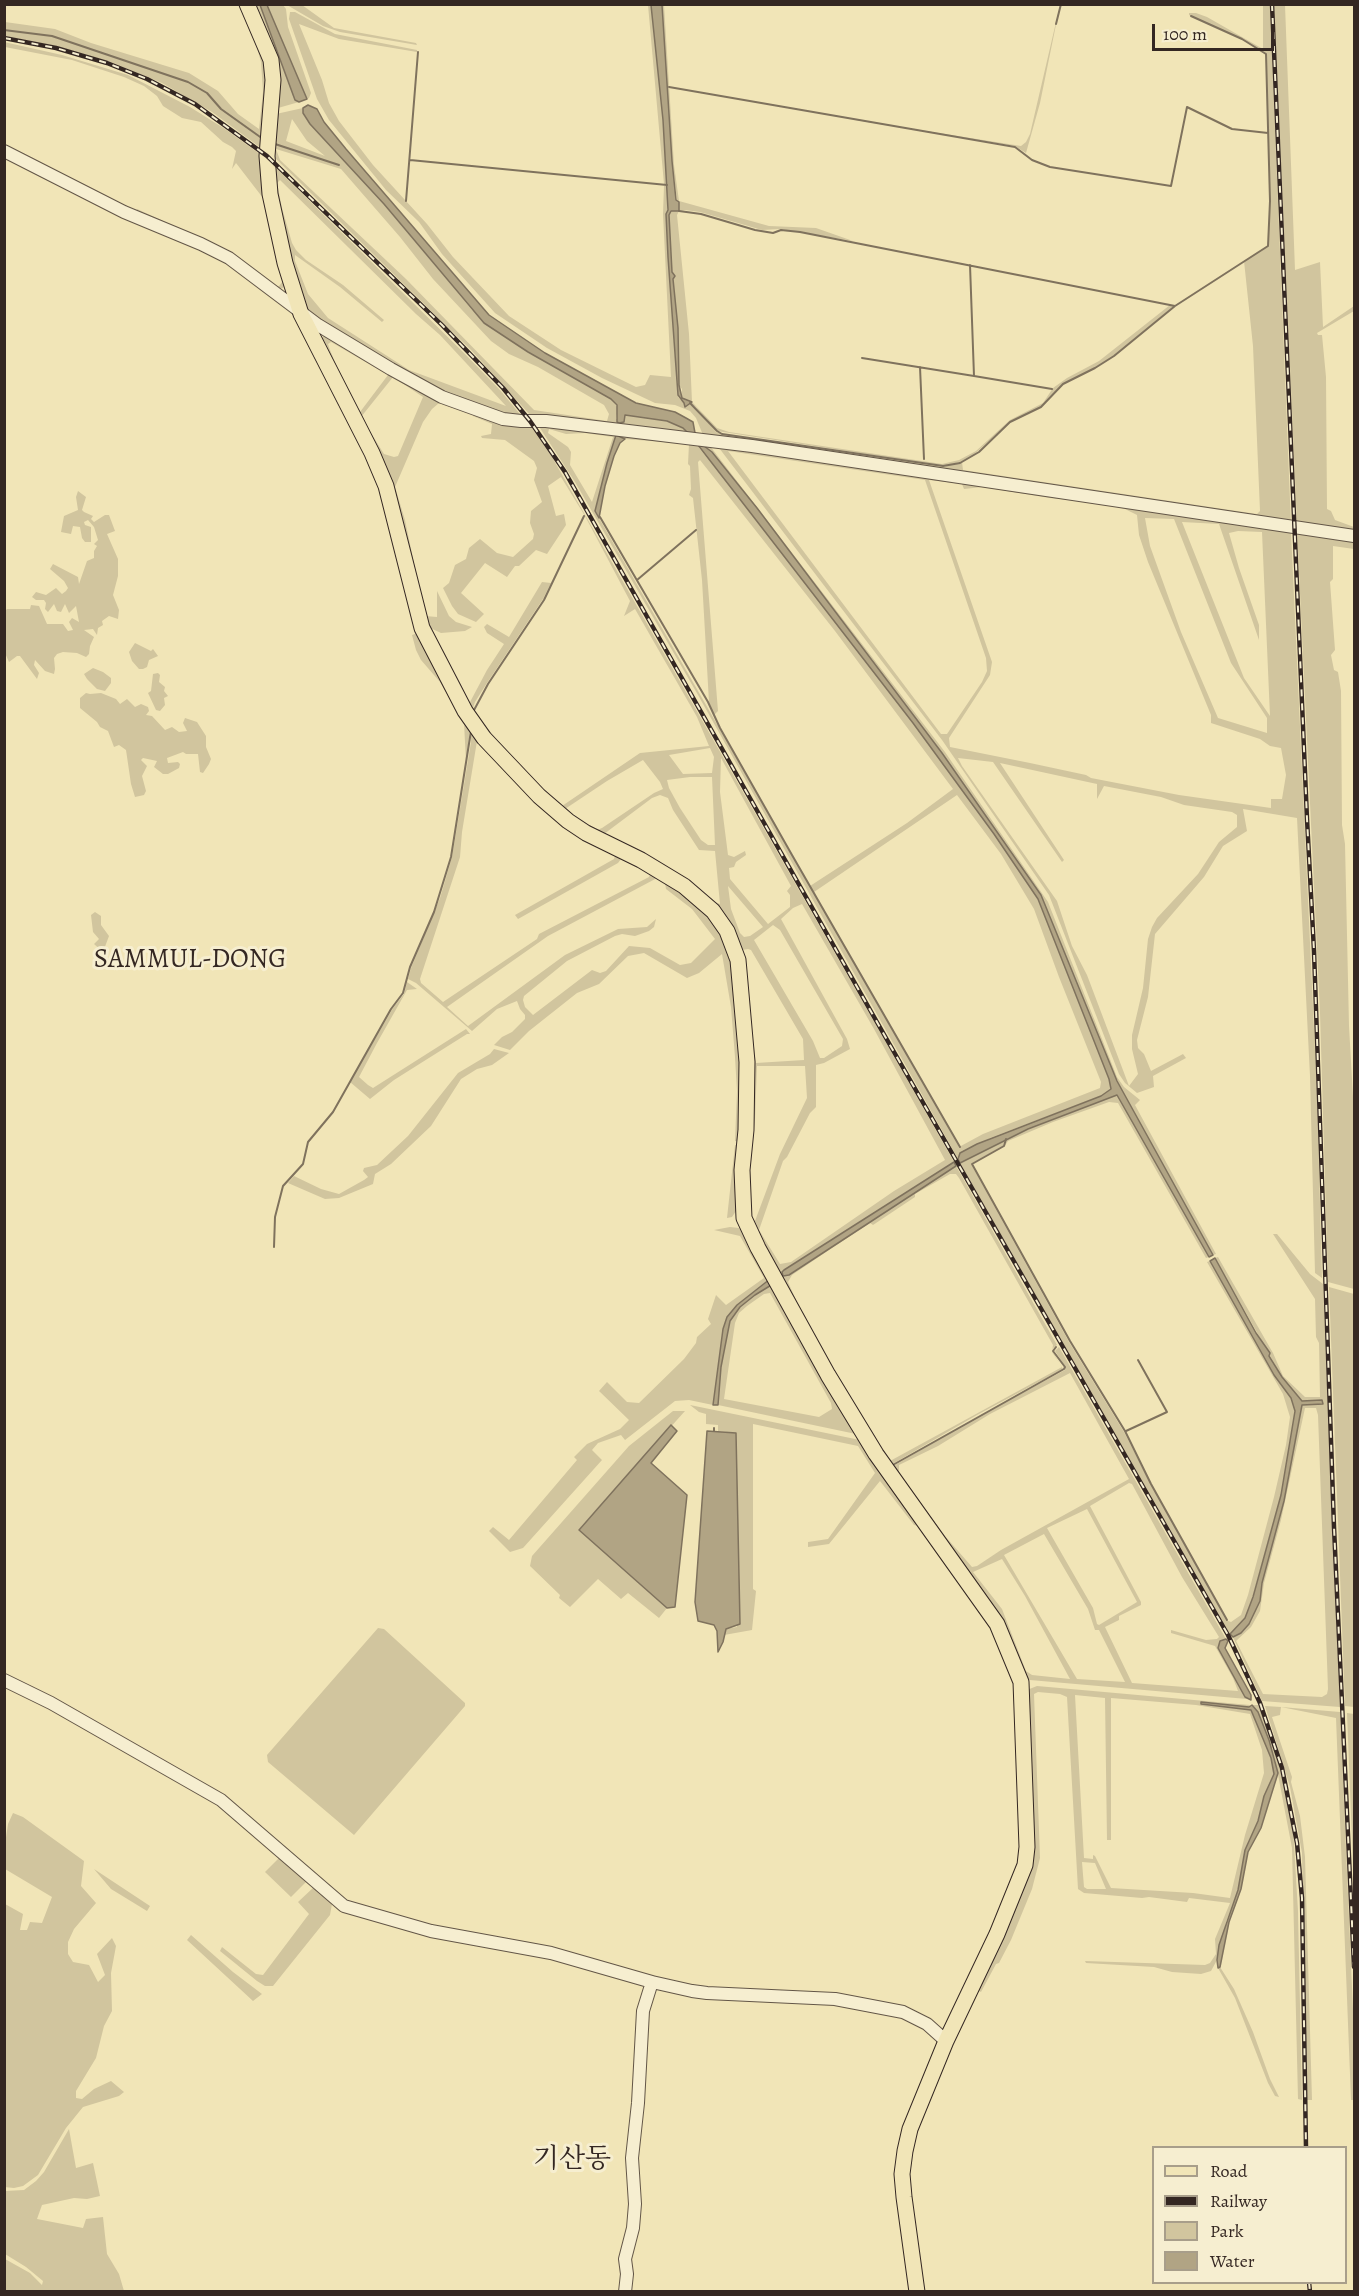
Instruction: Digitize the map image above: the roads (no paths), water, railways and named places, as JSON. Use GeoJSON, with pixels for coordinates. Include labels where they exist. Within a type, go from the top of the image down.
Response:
{"type":"FeatureCollection","features":[{"type":"Feature","properties":{"kind":"main road"},"geometry":{"type":"LineString","coordinates":[[247,4],[271,60],[273,80],[267,156],[270,194],[285,263],[301,314],[372,453],[386,486],[422,628],[465,711],[484,738],[523,779],[568,821],[586,833],[660,870],[684,886],[713,911],[727,931],[738,960],[747,1062],[746,1130],[742,1170],[744,1218],[758,1248],[828,1375],[872,1446],[997,1624],[1021,1682],[1027,1847],[1025,1865],[910,2129],[902,2174],[917,2292]]}},
{"type":"Feature","properties":{"kind":"street"},"geometry":{"type":"LineString","coordinates":[[4,151],[124,212],[229,258],[250,272],[301,314],[442,397],[503,419],[546,421],[752,446],[1354,536]]}},
{"type":"Feature","properties":{"kind":"street"},"geometry":{"type":"LineString","coordinates":[[4,1680],[51,1703],[221,1800],[344,1906],[431,1931],[551,1953],[652,1982],[707,1994],[835,1999],[903,2012],[927,2024],[946,2042]]}},
{"type":"Feature","properties":{"kind":"street"},"geometry":{"type":"LineString","coordinates":[[625,2292],[627,2274],[625,2259],[633,2228],[633,2158],[643,2011],[652,1982]]}},
{"type":"Feature","properties":{"kind":"water"},"geometry":{"type":"Polygon","coordinates":[[[260,5],[267,5],[307,99],[299,102],[295,100],[260,5]]]}},
{"type":"Feature","properties":{"kind":"water"},"geometry":{"type":"Polygon","coordinates":[[[651,5],[662,5],[672,161],[676,200],[679,202],[679,211],[671,211],[669,215],[672,272],[675,276],[673,279],[678,328],[679,385],[682,398],[692,402],[685,407],[678,395],[668,257],[663,120],[651,5]]]}},
{"type":"Feature","properties":{"kind":"water"},"geometry":{"type":"Polygon","coordinates":[[[308,105],[317,109],[324,122],[346,149],[489,315],[545,353],[636,403],[675,412],[693,422],[695,433],[689,434],[683,428],[667,421],[625,415],[624,422],[617,422],[617,405],[611,399],[528,352],[484,323],[384,204],[310,124],[303,113],[303,108],[308,105]]]}},
{"type":"Feature","properties":{"kind":"water"},"geometry":{"type":"Polygon","coordinates":[[[616,435],[625,439],[620,443],[614,456],[599,518],[595,511],[616,435]]]}},
{"type":"Feature","properties":{"kind":"water"},"geometry":{"type":"Polygon","coordinates":[[[698,445],[712,452],[757,508],[942,753],[1041,895],[1117,1081],[1213,1255],[1209,1257],[1117,1095],[1028,1129],[960,1163],[958,1159],[960,1153],[977,1144],[1101,1096],[1111,1089],[1109,1079],[1038,899],[913,723],[698,445]]]}},
{"type":"Feature","properties":{"kind":"water"},"geometry":{"type":"Polygon","coordinates":[[[954,1162],[956,1166],[789,1275],[783,1276],[784,1270],[954,1162]]]}},
{"type":"Feature","properties":{"kind":"water"},"geometry":{"type":"Polygon","coordinates":[[[1215,1258],[1282,1377],[1302,1401],[1322,1400],[1323,1404],[1302,1405],[1284,1501],[1262,1583],[1260,1601],[1249,1624],[1241,1633],[1233,1637],[1230,1634],[1245,1618],[1253,1597],[1281,1495],[1295,1411],[1291,1398],[1274,1375],[1210,1261],[1215,1258]]]}},
{"type":"Feature","properties":{"kind":"water"},"geometry":{"type":"Polygon","coordinates":[[[770,1279],[773,1284],[740,1307],[730,1321],[721,1367],[718,1405],[713,1405],[723,1329],[727,1317],[737,1305],[770,1279]]]}},
{"type":"Feature","properties":{"kind":"water"},"geometry":{"type":"Polygon","coordinates":[[[671,1425],[677,1431],[651,1463],[687,1495],[675,1607],[667,1608],[579,1530],[671,1425]]]}},
{"type":"Feature","properties":{"kind":"water"},"geometry":{"type":"Polygon","coordinates":[[[707,1431],[736,1433],[740,1624],[726,1629],[718,1652],[717,1631],[714,1625],[698,1621],[695,1602],[707,1431]]]}},
{"type":"Feature","properties":{"kind":"water"},"geometry":{"type":"Polygon","coordinates":[[[1226,1639],[1228,1641],[1225,1648],[1251,1695],[1251,1700],[1245,1697],[1218,1648],[1220,1641],[1226,1639]]]}},
{"type":"Feature","properties":{"kind":"water"},"geometry":{"type":"Polygon","coordinates":[[[1201,1702],[1249,1707],[1252,1705],[1258,1712],[1269,1740],[1278,1773],[1261,1828],[1248,1852],[1241,1889],[1229,1922],[1218,1968],[1219,1945],[1238,1890],[1245,1850],[1258,1821],[1264,1796],[1274,1774],[1271,1758],[1251,1710],[1201,1704],[1201,1702]]]}},
{"type":"Feature","properties":{"kind":"waterway"},"geometry":{"type":"LineString","coordinates":[[1056,24],[1061,4]]}},
{"type":"Feature","properties":{"kind":"waterway"},"geometry":{"type":"LineString","coordinates":[[690,403],[722,434],[943,466],[960,463],[979,452],[1010,422],[1041,407],[1063,384],[1114,356],[1175,306],[1268,246],[1270,201],[1266,54],[1242,39],[1191,16]]}},
{"type":"Feature","properties":{"kind":"waterway"},"geometry":{"type":"LineString","coordinates":[[4,30],[52,36],[188,82],[207,93],[221,109],[263,139]]}},
{"type":"Feature","properties":{"kind":"waterway"},"geometry":{"type":"LineString","coordinates":[[406,201],[418,52]]}},
{"type":"Feature","properties":{"kind":"waterway"},"geometry":{"type":"LineString","coordinates":[[669,87],[1015,147],[1032,160],[1050,167],[1171,186],[1187,107],[1232,129],[1268,133]]}},
{"type":"Feature","properties":{"kind":"waterway"},"geometry":{"type":"LineString","coordinates":[[275,144],[339,165]]}},
{"type":"Feature","properties":{"kind":"waterway"},"geometry":{"type":"LineString","coordinates":[[410,160],[667,185]]}},
{"type":"Feature","properties":{"kind":"waterway"},"geometry":{"type":"LineString","coordinates":[[679,211],[701,214],[755,230],[773,233],[781,230],[800,232],[1175,306]]}},
{"type":"Feature","properties":{"kind":"waterway"},"geometry":{"type":"LineString","coordinates":[[970,265],[974,376],[1052,389]]}},
{"type":"Feature","properties":{"kind":"waterway"},"geometry":{"type":"LineString","coordinates":[[862,358],[974,376]]}},
{"type":"Feature","properties":{"kind":"waterway"},"geometry":{"type":"LineString","coordinates":[[920,367],[924,459]]}},
{"type":"Feature","properties":{"kind":"waterway"},"geometry":{"type":"LineString","coordinates":[[473,712],[488,684],[544,600],[584,516]]}},
{"type":"Feature","properties":{"kind":"waterway"},"geometry":{"type":"LineString","coordinates":[[600,517],[708,702],[720,728],[960,1147]]}},
{"type":"Feature","properties":{"kind":"waterway"},"geometry":{"type":"LineString","coordinates":[[637,580],[696,530]]}},
{"type":"Feature","properties":{"kind":"waterway"},"geometry":{"type":"LineString","coordinates":[[274,1247],[275,1217],[283,1186],[303,1164],[308,1142],[333,1112],[391,1009],[403,993],[410,967],[434,912],[451,857],[471,731]]}},
{"type":"Feature","properties":{"kind":"waterway"},"geometry":{"type":"LineString","coordinates":[[1006,1139],[1004,1146],[972,1164],[1070,1341],[1125,1431],[1151,1484],[1227,1620]]}},
{"type":"Feature","properties":{"kind":"waterway"},"geometry":{"type":"LineString","coordinates":[[891,1466],[1064,1369],[1065,1367],[1053,1351],[1056,1347]]}},
{"type":"Feature","properties":{"kind":"waterway"},"geometry":{"type":"LineString","coordinates":[[1126,1431],[1167,1412],[1138,1360]]}},
{"type":"Feature","properties":{"kind":"railway"},"geometry":{"type":"LineString","coordinates":[[1272,4],[1314,951],[1334,1527],[1354,1967]]}},
{"type":"Feature","properties":{"kind":"railway"},"geometry":{"type":"LineString","coordinates":[[4,38],[56,48],[107,63],[147,79],[195,104],[267,156],[442,325],[503,388],[530,421],[565,472],[1228,1635],[1260,1703],[1282,1768],[1297,1843],[1302,1898],[1306,2146]]}},
{"type":"Feature","properties":{"kind":"railway"},"geometry":{"type":"LineString","coordinates":[[1309,2284],[1310,2292]]}},
{"type":"Feature","properties":{"kind":"district","name":"SAMMUL-DONG"},"geometry":{"type":"Point","coordinates":[190,960]}},
{"type":"Feature","properties":{"kind":"district","name":"기산동"},"geometry":{"type":"Point","coordinates":[572,2160]}}]}
